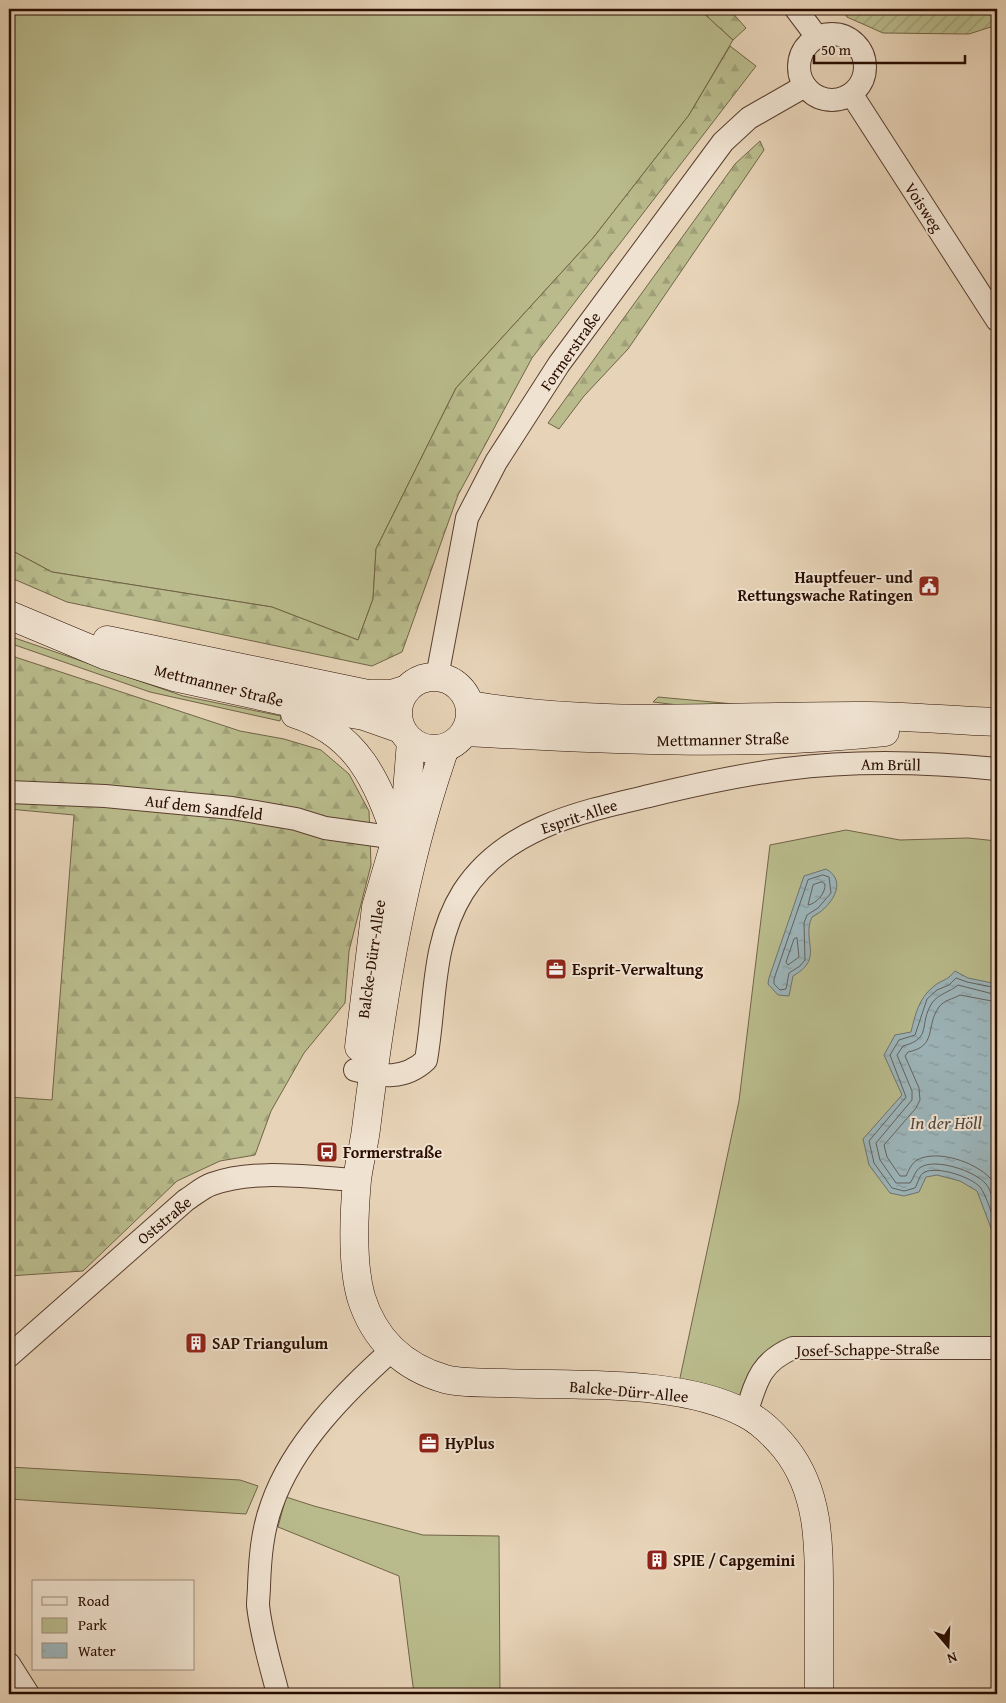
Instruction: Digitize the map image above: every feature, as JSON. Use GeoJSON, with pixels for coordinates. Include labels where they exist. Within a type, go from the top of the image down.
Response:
{"type":"FeatureCollection","features":[{"type":"Feature","properties":{"kind":"main road","name":"Mettmanner Straße"},"geometry":{"type":"LineString","coordinates":[[9,615],[107,656],[174,677],[306,706],[364,716],[406,735]]}},
{"type":"Feature","properties":{"kind":"main road","name":"Mettmanner Straße"},"geometry":{"type":"LineString","coordinates":[[40,628],[156,649],[368,694],[391,694],[407,688]]}},
{"type":"Feature","properties":{"kind":"main road"},"geometry":{"type":"LineString","coordinates":[[174,677],[303,716],[334,733],[365,763],[378,785],[397,838]]}},
{"type":"Feature","properties":{"kind":"main road"},"geometry":{"type":"LineString","coordinates":[[437,677],[450,680],[459,687],[470,705],[470,716],[456,740],[425,749],[406,735],[397,710],[400,699],[407,688],[416,682],[437,677]]}},
{"type":"Feature","properties":{"kind":"main road","name":"Mettmanner Straße"},"geometry":{"type":"LineString","coordinates":[[470,705],[510,712],[572,717],[640,719],[870,716],[988,722]]}},
{"type":"Feature","properties":{"kind":"main road","name":"Mettmanner Straße"},"geometry":{"type":"LineString","coordinates":[[456,740],[742,741],[861,735],[988,722]]}},
{"type":"Feature","properties":{"kind":"main road","name":"Balcke-Dürr-Allee"},"geometry":{"type":"LineString","coordinates":[[406,735],[408,787],[397,838],[376,907],[357,1180],[356,1264],[359,1288],[377,1334],[392,1350],[414,1367],[450,1381],[632,1388],[677,1392],[708,1398],[746,1414],[766,1428],[786,1450],[799,1469],[813,1503],[818,1557],[819,1694]]}},
{"type":"Feature","properties":{"kind":"main road","name":"Balcke-Dürr-Allee"},"geometry":{"type":"LineString","coordinates":[[364,1072],[396,928],[434,782],[456,740]]}},
{"type":"Feature","properties":{"kind":"street"},"geometry":{"type":"LineString","coordinates":[[796,9],[817,37]]}},
{"type":"Feature","properties":{"kind":"street"},"geometry":{"type":"LineString","coordinates":[[827,34],[838,34],[849,38],[864,54],[865,76],[852,94],[842,99],[826,100],[812,94],[805,86],[800,76],[799,65],[802,54],[808,44],[817,37],[827,34]]}},
{"type":"Feature","properties":{"kind":"street","name":"Formerstraße"},"geometry":{"type":"LineString","coordinates":[[437,677],[467,518],[496,462],[559,364],[723,142],[749,118],[805,86]]}},
{"type":"Feature","properties":{"kind":"street","name":"Voisweg"},"geometry":{"type":"LineString","coordinates":[[852,94],[997,320]]}},
{"type":"Feature","properties":{"kind":"street","name":"Am Brüll"},"geometry":{"type":"LineString","coordinates":[[785,769],[883,763],[997,769]]}},
{"type":"Feature","properties":{"kind":"street","name":"Esprit-Allee"},"geometry":{"type":"LineString","coordinates":[[364,1072],[407,1073],[416,1069],[426,1060],[438,954],[446,927],[464,892],[500,852],[542,827],[577,814],[703,784],[785,769]]}},
{"type":"Feature","properties":{"kind":"street","name":"Auf dem Sandfeld"},"geometry":{"type":"LineString","coordinates":[[9,792],[105,796],[232,808],[296,819],[325,828],[397,838]]}},
{"type":"Feature","properties":{"kind":"street","name":"Oststraße"},"geometry":{"type":"LineString","coordinates":[[9,1356],[186,1200],[210,1185],[229,1179],[254,1176],[357,1180]]}},
{"type":"Feature","properties":{"kind":"street","name":"Josef-Schappe-Straße"},"geometry":{"type":"LineString","coordinates":[[746,1414],[756,1379],[779,1354],[793,1348],[997,1348]]}},
{"type":"Feature","properties":{"kind":"street"},"geometry":{"type":"LineString","coordinates":[[278,1694],[258,1605],[262,1546],[271,1506],[281,1481],[316,1430],[360,1380],[392,1350]]}},
{"type":"Feature","properties":{"kind":"street"},"geometry":{"type":"LineString","coordinates":[[9,1664],[28,1694]]}},
{"type":"Feature","properties":{"kind":"green space"},"geometry":{"type":"Polygon","coordinates":[[[9,9],[699,9],[733,40],[689,115],[593,238],[456,388],[376,549],[373,599],[358,640],[272,607],[52,572],[9,549],[9,9]]]}},
{"type":"Feature","properties":{"kind":"green space"},"geometry":{"type":"Polygon","coordinates":[[[699,9],[729,9],[746,28],[733,40],[699,9]]]}},
{"type":"Feature","properties":{"kind":"green space"},"geometry":{"type":"Polygon","coordinates":[[[842,9],[997,9],[997,25],[969,34],[883,33],[847,17],[842,9]]]}},
{"type":"Feature","properties":{"kind":"green space"},"geometry":{"type":"Polygon","coordinates":[[[730,46],[756,66],[532,358],[458,495],[402,652],[372,666],[67,602],[9,577],[9,549],[52,572],[272,607],[358,640],[373,599],[376,549],[456,388],[593,238],[689,115],[730,46]]]}},
{"type":"Feature","properties":{"kind":"green space"},"geometry":{"type":"Polygon","coordinates":[[[760,141],[764,150],[628,349],[584,396],[559,429],[548,423],[735,164],[760,141]]]}},
{"type":"Feature","properties":{"kind":"green space"},"geometry":{"type":"Polygon","coordinates":[[[9,636],[183,696],[281,716],[280,721],[150,692],[9,643],[9,636]]]}},
{"type":"Feature","properties":{"kind":"green space"},"geometry":{"type":"Polygon","coordinates":[[[9,655],[240,731],[284,739],[321,750],[349,774],[369,811],[371,865],[349,951],[345,1003],[304,1053],[271,1111],[255,1155],[220,1161],[177,1181],[83,1271],[9,1276],[9,1097],[52,1100],[74,815],[9,809],[9,655]]]}},
{"type":"Feature","properties":{"kind":"green space"},"geometry":{"type":"Polygon","coordinates":[[[658,697],[745,705],[728,711],[653,702],[658,697]]]}},
{"type":"Feature","properties":{"kind":"green space"},"geometry":{"type":"Polygon","coordinates":[[[846,830],[900,840],[968,838],[997,841],[997,1348],[793,1348],[746,1414],[677,1392],[739,1101],[770,845],[846,830]]]}},
{"type":"Feature","properties":{"kind":"green space"},"geometry":{"type":"Polygon","coordinates":[[[9,1467],[240,1480],[258,1486],[246,1514],[9,1499],[9,1467]]]}},
{"type":"Feature","properties":{"kind":"green space"},"geometry":{"type":"Polygon","coordinates":[[[286,1497],[423,1535],[499,1536],[500,1694],[414,1694],[399,1576],[278,1527],[286,1497]]]}},
{"type":"Feature","properties":{"kind":"water"},"geometry":{"type":"Polygon","coordinates":[[[826,869],[833,874],[837,888],[825,908],[812,917],[809,926],[810,956],[808,963],[793,976],[789,996],[778,995],[768,984],[769,978],[804,876],[826,869]]]}},
{"type":"Feature","properties":{"kind":"water","name":"In der Höll"},"geometry":{"type":"Polygon","coordinates":[[[955,971],[968,978],[997,984],[997,1244],[977,1191],[960,1181],[937,1175],[926,1177],[919,1192],[904,1196],[890,1193],[869,1165],[863,1139],[902,1095],[884,1055],[895,1035],[911,1032],[918,1007],[928,991],[955,971]]]}},
{"type":"Feature","properties":{"kind":"place","name":"Hauptfeuer- und Rettungswache Ratingen"},"geometry":{"type":"Point","coordinates":[929,586]}},
{"type":"Feature","properties":{"kind":"place","name":"Esprit-Verwaltung"},"geometry":{"type":"Point","coordinates":[556,969]}},
{"type":"Feature","properties":{"kind":"place","name":"Formerstraße"},"geometry":{"type":"Point","coordinates":[327,1152]}},
{"type":"Feature","properties":{"kind":"place","name":"SAP Triangulum"},"geometry":{"type":"Point","coordinates":[196,1343]}},
{"type":"Feature","properties":{"kind":"place","name":"HyPlus"},"geometry":{"type":"Point","coordinates":[429,1443]}},
{"type":"Feature","properties":{"kind":"place","name":"SPIE / Capgemini"},"geometry":{"type":"Point","coordinates":[657,1560]}}]}
